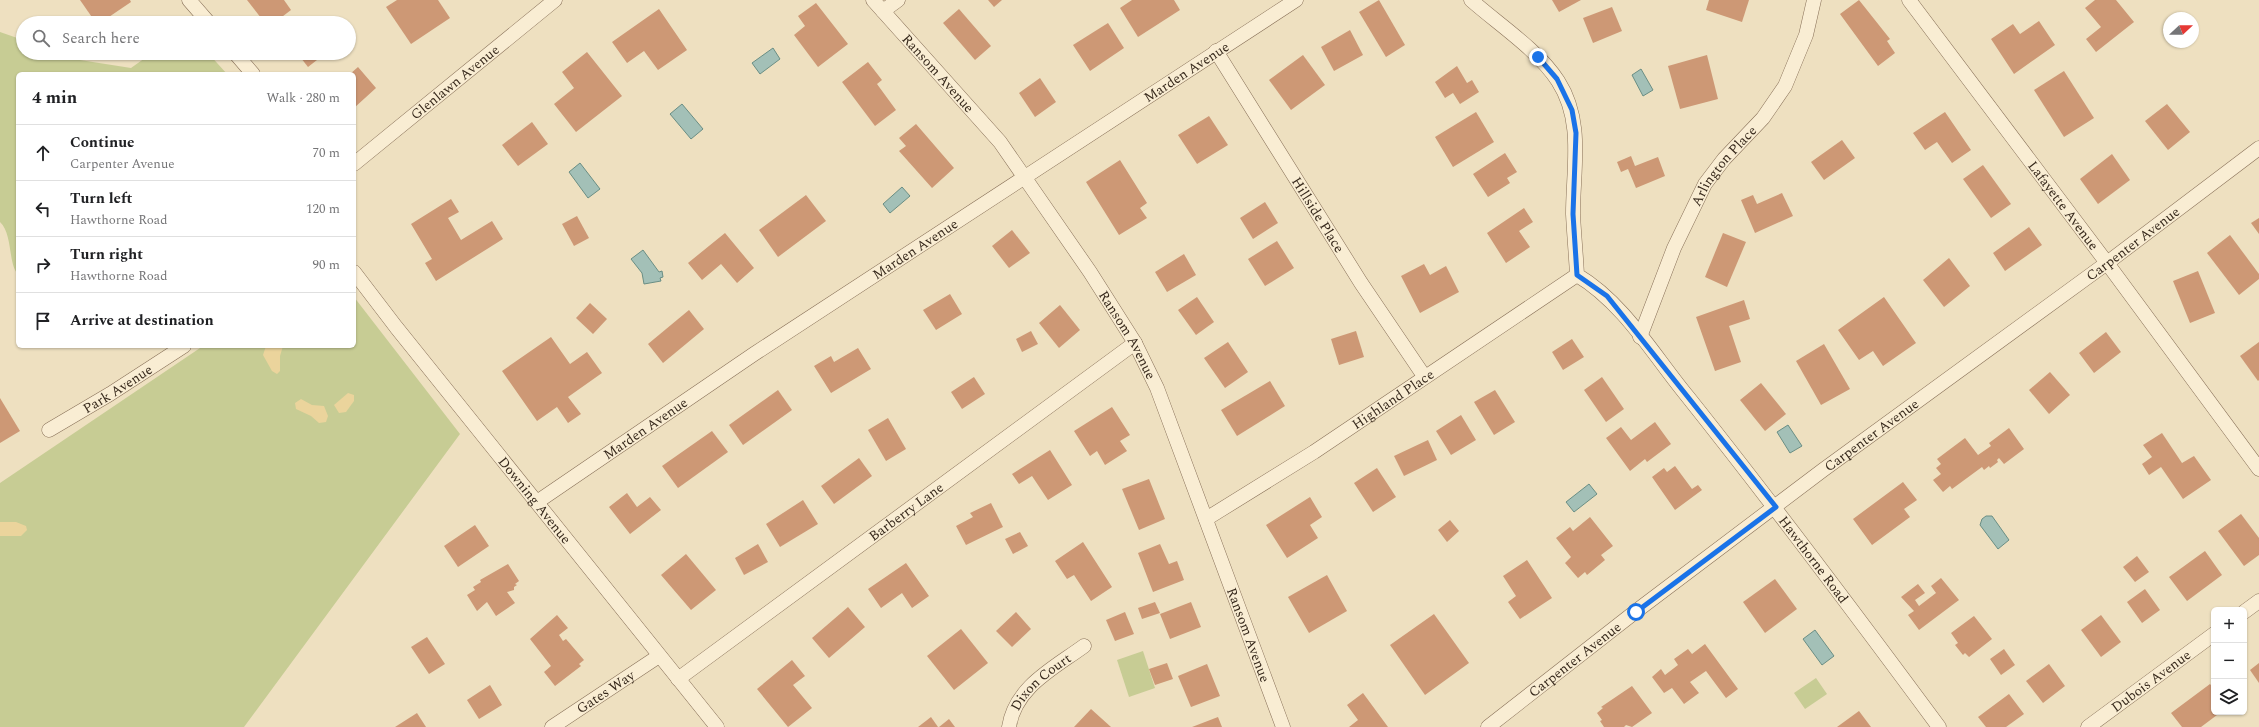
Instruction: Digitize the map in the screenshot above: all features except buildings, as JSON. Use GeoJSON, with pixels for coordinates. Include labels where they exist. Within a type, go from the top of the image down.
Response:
{"type":"FeatureCollection","features":[{"type":"Feature","properties":{"kind":"street","name":"Glenlawn Avenue"},"geometry":{"type":"LineString","coordinates":[[356,162],[555,0]]}},
{"type":"Feature","properties":{"kind":"street","name":"Ransom Avenue"},"geometry":{"type":"LineString","coordinates":[[873,0],[1000,142],[1090,272],[1134,343],[1158,388],[1283,727]]}},
{"type":"Feature","properties":{"kind":"street"},"geometry":{"type":"LineString","coordinates":[[883,12],[898,0]]}},
{"type":"Feature","properties":{"kind":"street","name":"Marden Avenue"},"geometry":{"type":"LineString","coordinates":[[537,502],[754,354],[1296,0]]}},
{"type":"Feature","properties":{"kind":"street"},"geometry":{"type":"LineString","coordinates":[[1471,0],[1538,57],[1557,79],[1572,110],[1576,133],[1573,214],[1577,275]]}},
{"type":"Feature","properties":{"kind":"street","name":"Arlington Place"},"geometry":{"type":"LineString","coordinates":[[1640,337],[1674,248],[1705,184],[1724,159],[1763,118],[1785,86],[1806,35],[1814,0]]}},
{"type":"Feature","properties":{"kind":"street","name":"Lafayette Avenue"},"geometry":{"type":"LineString","coordinates":[[1909,0],[2107,263],[2259,469]]}},
{"type":"Feature","properties":{"kind":"street"},"geometry":{"type":"LineString","coordinates":[[193,1],[205,16]]}},
{"type":"Feature","properties":{"kind":"street","name":"Hillside Place"},"geometry":{"type":"LineString","coordinates":[[1216,51],[1361,283],[1424,376]]}},
{"type":"Feature","properties":{"kind":"street"},"geometry":{"type":"LineString","coordinates":[[241,60],[251,72]]}},
{"type":"Feature","properties":{"kind":"street","name":"Carpenter Avenue"},"geometry":{"type":"LineString","coordinates":[[1488,727],[1823,470],[2107,263],[2259,148]]}},
{"type":"Feature","properties":{"kind":"street","name":"Downing Avenue"},"geometry":{"type":"LineString","coordinates":[[356,275],[396,327],[717,727]]}},
{"type":"Feature","properties":{"kind":"street","name":"Hawthorne Road"},"geometry":{"type":"LineString","coordinates":[[1577,275],[1607,296],[1640,337],[1776,507],[1939,727]]}},
{"type":"Feature","properties":{"kind":"street","name":"Highland Place"},"geometry":{"type":"LineString","coordinates":[[1206,519],[1314,452],[1424,376],[1577,275]]}},
{"type":"Feature","properties":{"kind":"street","name":"Barberry Lane"},"geometry":{"type":"LineString","coordinates":[[678,679],[1134,343]]}},
{"type":"Feature","properties":{"kind":"street","name":"Park Avenue"},"geometry":{"type":"LineString","coordinates":[[49,430],[110,394],[181,348]]}},
{"type":"Feature","properties":{"kind":"street"},"geometry":{"type":"LineString","coordinates":[[2247,610],[2259,601]]}},
{"type":"Feature","properties":{"kind":"street","name":"Dubois Avenue"},"geometry":{"type":"LineString","coordinates":[[2088,727],[2211,636]]}},
{"type":"Feature","properties":{"kind":"street","name":"Dixon Court"},"geometry":{"type":"LineString","coordinates":[[1009,727],[1010,718],[1025,690],[1084,646]]}},
{"type":"Feature","properties":{"kind":"street","name":"Gates Way"},"geometry":{"type":"LineString","coordinates":[[552,727],[659,656]]}},
{"type":"Feature","properties":{"kind":"green space"},"geometry":{"type":"Polygon","coordinates":[[[0,32],[16,38],[16,60],[80,60],[131,68],[142,60],[214,60],[225,72],[16,72],[16,271],[7,234],[0,222],[0,32]]]}},
{"type":"Feature","properties":{"kind":"green space"},"geometry":{"type":"Polygon","coordinates":[[[356,300],[460,434],[244,727],[0,727],[0,483],[200,348],[356,348],[356,300]]]}},
{"type":"Feature","properties":{"kind":"green space"},"geometry":{"type":"Polygon","coordinates":[[[1143,651],[1155,688],[1129,697],[1117,660],[1143,651]]]}},
{"type":"Feature","properties":{"kind":"green space"},"geometry":{"type":"Polygon","coordinates":[[[1816,678],[1827,694],[1805,709],[1794,693],[1816,678]]]}},
{"type":"Feature","properties":{"kind":"sand"},"geometry":{"type":"Polygon","coordinates":[[[265,348],[282,348],[280,356],[280,371],[277,374],[272,371],[263,355],[265,348]]]}},
{"type":"Feature","properties":{"kind":"sand"},"geometry":{"type":"Polygon","coordinates":[[[348,393],[354,395],[354,401],[346,412],[339,413],[334,405],[348,393]]]}},
{"type":"Feature","properties":{"kind":"sand"},"geometry":{"type":"Polygon","coordinates":[[[301,399],[312,405],[324,406],[328,416],[326,422],[319,423],[311,416],[296,409],[295,403],[301,399]]]}},
{"type":"Feature","properties":{"kind":"sand"},"geometry":{"type":"Polygon","coordinates":[[[0,522],[16,522],[26,526],[27,530],[21,536],[0,536],[0,522]]]}},
{"type":"Feature","properties":{"kind":"water"},"geometry":{"type":"Polygon","coordinates":[[[773,48],[780,59],[760,74],[752,63],[773,48]]]}},
{"type":"Feature","properties":{"kind":"water"},"geometry":{"type":"Polygon","coordinates":[[[1641,69],[1653,90],[1643,96],[1632,75],[1641,69]]]}},
{"type":"Feature","properties":{"kind":"water"},"geometry":{"type":"Polygon","coordinates":[[[682,104],[703,129],[691,139],[670,114],[682,104]]]}},
{"type":"Feature","properties":{"kind":"water"},"geometry":{"type":"Polygon","coordinates":[[[580,163],[600,189],[588,198],[569,172],[580,163]]]}},
{"type":"Feature","properties":{"kind":"water"},"geometry":{"type":"Polygon","coordinates":[[[902,187],[910,196],[890,213],[883,204],[902,187]]]}},
{"type":"Feature","properties":{"kind":"water"},"geometry":{"type":"Polygon","coordinates":[[[643,250],[659,272],[662,271],[663,277],[660,278],[661,281],[644,284],[642,273],[631,259],[643,250]]]}},
{"type":"Feature","properties":{"kind":"water"},"geometry":{"type":"Polygon","coordinates":[[[1788,425],[1802,446],[1790,453],[1777,432],[1788,425]]]}},
{"type":"Feature","properties":{"kind":"water"},"geometry":{"type":"Polygon","coordinates":[[[1589,484],[1597,494],[1574,512],[1566,502],[1589,484]]]}},
{"type":"Feature","properties":{"kind":"water"},"geometry":{"type":"Polygon","coordinates":[[[1986,516],[1992,516],[2009,540],[1998,549],[1980,525],[1982,519],[1986,516]]]}},
{"type":"Feature","properties":{"kind":"water"},"geometry":{"type":"Polygon","coordinates":[[[1815,630],[1834,656],[1822,665],[1803,639],[1815,630]]]}},
{"type":"Feature","properties":{"kind":"route"},"geometry":{"type":"LineString","coordinates":[[1538,57],[1557,79],[1572,110],[1576,133],[1573,214],[1577,275],[1592,284],[1607,296],[1776,507],[1636,612]]}}]}
